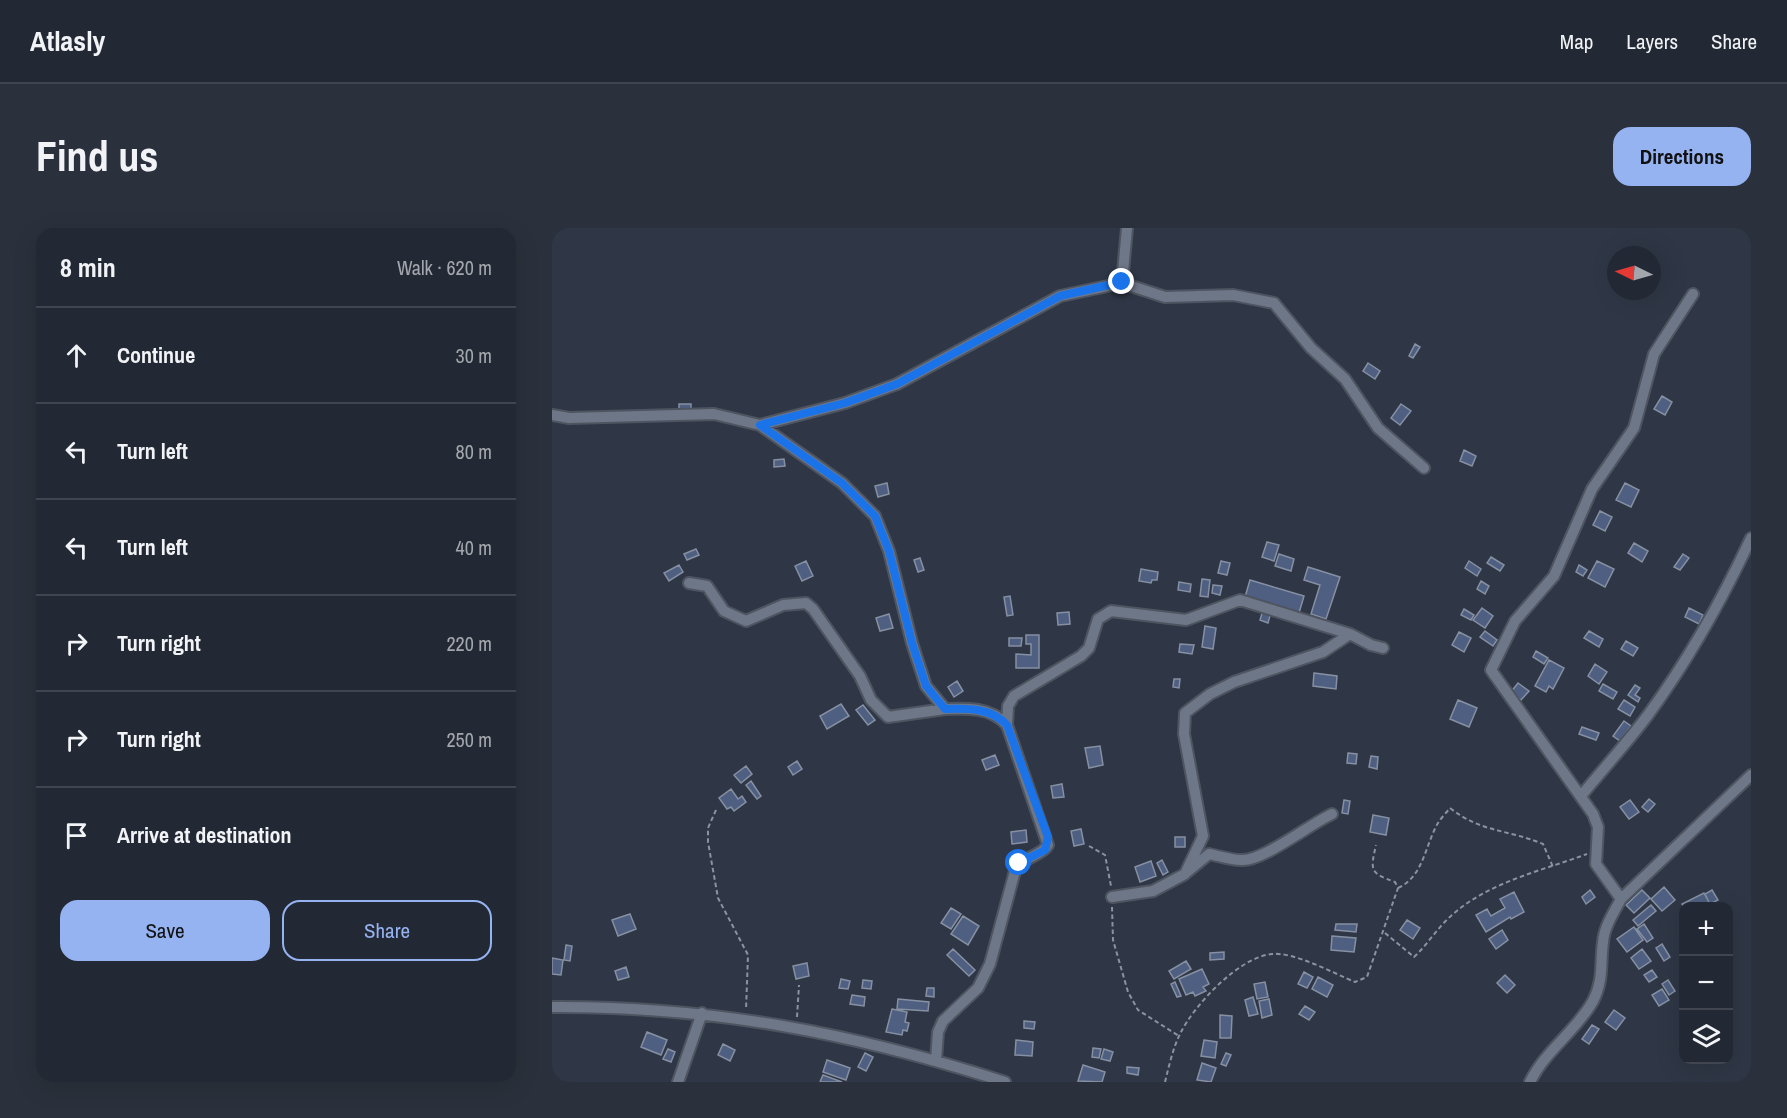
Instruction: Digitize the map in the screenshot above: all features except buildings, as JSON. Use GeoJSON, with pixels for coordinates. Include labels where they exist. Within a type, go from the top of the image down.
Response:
{"type":"FeatureCollection","features":[{"type":"Feature","properties":{"kind":"street"},"geometry":{"type":"LineString","coordinates":[[1122,282],[1127,228]]}},
{"type":"Feature","properties":{"kind":"street"},"geometry":{"type":"LineString","coordinates":[[760,425],[845,403],[897,384],[1060,296],[1122,282],[1165,297],[1233,295],[1274,303],[1311,348],[1346,379],[1378,428],[1424,468]]}},
{"type":"Feature","properties":{"kind":"street"},"geometry":{"type":"LineString","coordinates":[[1621,898],[1596,864],[1598,827],[1593,814],[1491,670],[1515,621],[1554,576],[1592,489],[1634,428],[1654,354],[1693,294]]}},
{"type":"Feature","properties":{"kind":"street"},"geometry":{"type":"LineString","coordinates":[[552,415],[569,418],[714,414],[760,425],[842,483],[875,516],[889,551],[912,643],[926,686],[945,709]]}},
{"type":"Feature","properties":{"kind":"street"},"geometry":{"type":"LineString","coordinates":[[1581,796],[1647,716],[1688,657],[1726,592],[1751,537]]}},
{"type":"Feature","properties":{"kind":"street"},"geometry":{"type":"LineString","coordinates":[[689,583],[707,586],[724,611],[746,621],[783,605],[806,603],[813,609],[860,676],[871,700],[888,717],[968,708],[998,715],[1007,725],[1048,837],[1048,845],[1045,850],[1025,858],[1015,871],[990,964],[978,988],[943,1021],[938,1032],[936,1060]]}},
{"type":"Feature","properties":{"kind":"street"},"geometry":{"type":"LineString","coordinates":[[1007,725],[1008,706],[1014,696],[1082,656],[1089,648],[1098,619],[1111,611],[1186,620],[1231,603],[1250,601],[1350,634],[1371,645],[1383,648]]}},
{"type":"Feature","properties":{"kind":"street"},"geometry":{"type":"LineString","coordinates":[[1185,874],[1203,836],[1184,734],[1185,713],[1210,694],[1234,682],[1323,652],[1350,634]]}},
{"type":"Feature","properties":{"kind":"street"},"geometry":{"type":"LineString","coordinates":[[1530,1082],[1592,1002],[1600,984],[1604,966],[1605,931],[1621,898],[1751,775]]}},
{"type":"Feature","properties":{"kind":"street"},"geometry":{"type":"LineString","coordinates":[[1112,897],[1153,891],[1185,874],[1209,854],[1243,861],[1271,851],[1332,814]]}},
{"type":"Feature","properties":{"kind":"street"},"geometry":{"type":"LineString","coordinates":[[552,1007],[604,1006],[702,1013],[797,1026],[936,1060],[1005,1082]]}},
{"type":"Feature","properties":{"kind":"street"},"geometry":{"type":"LineString","coordinates":[[678,1082],[702,1013]]}},
{"type":"Feature","properties":{"kind":"path"},"geometry":{"type":"LineString","coordinates":[[1398,888],[1409,883],[1428,849],[1438,823],[1450,808],[1483,828],[1517,834],[1543,844],[1553,867]]}},
{"type":"Feature","properties":{"kind":"path"},"geometry":{"type":"LineString","coordinates":[[717,810],[708,828],[708,842],[718,898],[748,955],[746,1019]]}},
{"type":"Feature","properties":{"kind":"path"},"geometry":{"type":"LineString","coordinates":[[1165,1082],[1179,1036],[1196,1011],[1225,978],[1248,963],[1271,954],[1287,955],[1355,982],[1367,977],[1398,888],[1395,882],[1376,875],[1373,870],[1371,864],[1376,845]]}},
{"type":"Feature","properties":{"kind":"path"},"geometry":{"type":"LineString","coordinates":[[1089,846],[1105,855],[1112,897],[1111,928],[1128,992],[1138,1010],[1179,1036]]}},
{"type":"Feature","properties":{"kind":"path"},"geometry":{"type":"LineString","coordinates":[[1384,932],[1414,957],[1451,916],[1484,893],[1511,880],[1595,851]]}},
{"type":"Feature","properties":{"kind":"path"},"geometry":{"type":"LineString","coordinates":[[797,1026],[799,985]]}},
{"type":"Feature","properties":{"kind":"route"},"geometry":{"type":"LineString","coordinates":[[1019,863],[1045,850],[1048,837],[1007,725],[998,715],[968,708],[945,709],[926,686],[912,643],[902,594],[875,516],[842,483],[760,425],[845,403],[897,384],[1060,296],[1122,282]]}}]}
